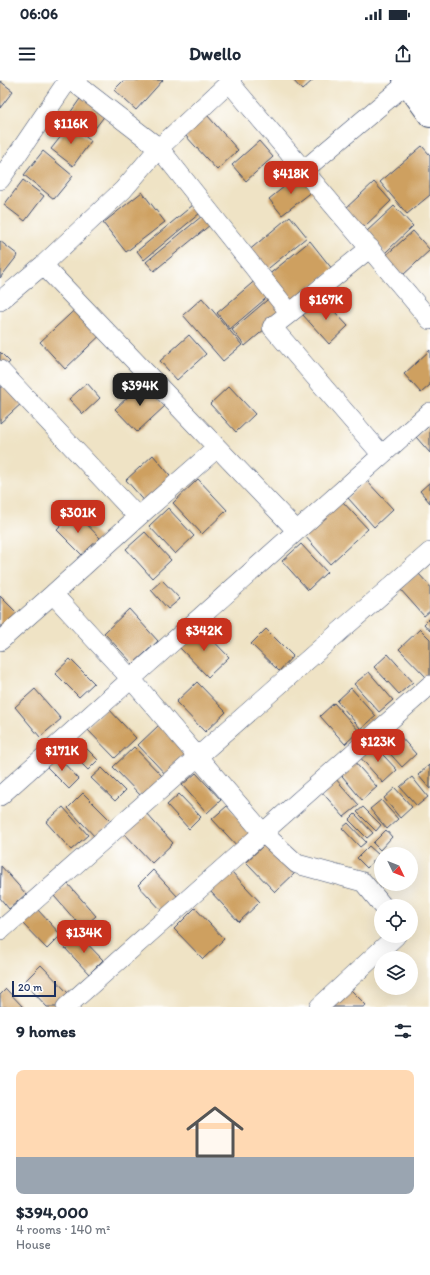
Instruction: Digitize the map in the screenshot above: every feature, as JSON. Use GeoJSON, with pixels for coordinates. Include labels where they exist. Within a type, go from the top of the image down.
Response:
{"type":"FeatureCollection","features":[{"type":"Feature","properties":{"kind":"main road"},"geometry":{"type":"LineString","coordinates":[[420,85],[430,116]]}},
{"type":"Feature","properties":{"kind":"street"},"geometry":{"type":"LineString","coordinates":[[0,180],[73,81],[159,148],[290,314]]}},
{"type":"Feature","properties":{"kind":"street"},"geometry":{"type":"LineString","coordinates":[[0,301],[42,265],[123,190],[159,148],[231,81],[430,320]]}},
{"type":"Feature","properties":{"kind":"street"},"geometry":{"type":"LineString","coordinates":[[304,170],[420,85]]}},
{"type":"Feature","properties":{"kind":"street"},"geometry":{"type":"LineString","coordinates":[[370,248],[272,327],[382,455]]}},
{"type":"Feature","properties":{"kind":"street"},"geometry":{"type":"LineString","coordinates":[[42,265],[297,531]]}},
{"type":"Feature","properties":{"kind":"street"},"geometry":{"type":"LineString","coordinates":[[0,370],[138,517]]}},
{"type":"Feature","properties":{"kind":"street"},"geometry":{"type":"LineString","coordinates":[[0,796],[430,412]]}},
{"type":"Feature","properties":{"kind":"street"},"geometry":{"type":"LineString","coordinates":[[0,641],[217,448]]}},
{"type":"Feature","properties":{"kind":"street"},"geometry":{"type":"LineString","coordinates":[[0,931],[430,552]]}},
{"type":"Feature","properties":{"kind":"street"},"geometry":{"type":"LineString","coordinates":[[53,594],[131,679],[263,833],[297,864],[363,882],[377,899]]}},
{"type":"Feature","properties":{"kind":"street"},"geometry":{"type":"LineString","coordinates":[[66,1007],[430,685]]}},
{"type":"Feature","properties":{"kind":"street"},"geometry":{"type":"LineString","coordinates":[[319,1007],[388,943]]}},
{"type":"Feature","properties":{"kind":"building"},"geometry":{"type":"Polygon","coordinates":[[[124,80],[163,80],[136,110],[114,90],[124,80]]]}},
{"type":"Feature","properties":{"kind":"building"},"geometry":{"type":"Polygon","coordinates":[[[293,80],[313,80],[302,90],[293,80]]]}},
{"type":"Feature","properties":{"kind":"building"},"geometry":{"type":"Polygon","coordinates":[[[0,81],[13,91],[0,108],[0,81]]]}},
{"type":"Feature","properties":{"kind":"building"},"geometry":{"type":"Polygon","coordinates":[[[82,96],[106,114],[93,131],[70,113],[82,96]]]}},
{"type":"Feature","properties":{"kind":"building"},"geometry":{"type":"Polygon","coordinates":[[[207,115],[238,150],[217,170],[185,135],[207,115]]]}},
{"type":"Feature","properties":{"kind":"building"},"geometry":{"type":"Polygon","coordinates":[[[70,125],[91,141],[73,166],[51,149],[70,125]]]}},
{"type":"Feature","properties":{"kind":"building"},"geometry":{"type":"Polygon","coordinates":[[[259,141],[273,157],[246,181],[232,165],[259,141]]]}},
{"type":"Feature","properties":{"kind":"building"},"geometry":{"type":"Polygon","coordinates":[[[422,146],[430,155],[430,195],[407,214],[380,182],[422,146]]]}},
{"type":"Feature","properties":{"kind":"building"},"geometry":{"type":"Polygon","coordinates":[[[43,151],[73,176],[54,199],[24,175],[43,151]]]}},
{"type":"Feature","properties":{"kind":"building"},"geometry":{"type":"Polygon","coordinates":[[[300,174],[313,191],[282,215],[269,199],[300,174]]]}},
{"type":"Feature","properties":{"kind":"building"},"geometry":{"type":"Polygon","coordinates":[[[23,180],[44,196],[25,221],[4,205],[23,180]]]}},
{"type":"Feature","properties":{"kind":"building"},"geometry":{"type":"Polygon","coordinates":[[[374,182],[391,201],[363,228],[345,209],[374,182]]]}},
{"type":"Feature","properties":{"kind":"building"},"geometry":{"type":"Polygon","coordinates":[[[142,192],[165,222],[126,252],[103,223],[142,192]]]}},
{"type":"Feature","properties":{"kind":"building"},"geometry":{"type":"Polygon","coordinates":[[[193,205],[200,213],[144,260],[137,251],[193,205]]]}},
{"type":"Feature","properties":{"kind":"building"},"geometry":{"type":"Polygon","coordinates":[[[394,206],[413,226],[385,253],[366,232],[394,206]]]}},
{"type":"Feature","properties":{"kind":"building"},"geometry":{"type":"Polygon","coordinates":[[[202,216],[210,225],[154,271],[146,262],[202,216]]]}},
{"type":"Feature","properties":{"kind":"building"},"geometry":{"type":"Polygon","coordinates":[[[290,216],[307,237],[264,272],[247,252],[290,216]]]}},
{"type":"Feature","properties":{"kind":"building"},"geometry":{"type":"Polygon","coordinates":[[[413,231],[430,250],[402,276],[384,257],[413,231]]]}},
{"type":"Feature","properties":{"kind":"building"},"geometry":{"type":"Polygon","coordinates":[[[0,241],[18,255],[0,278],[0,241]]]}},
{"type":"Feature","properties":{"kind":"building"},"geometry":{"type":"Polygon","coordinates":[[[310,241],[333,270],[290,304],[267,276],[310,241]]]}},
{"type":"Feature","properties":{"kind":"building"},"geometry":{"type":"Polygon","coordinates":[[[258,278],[271,294],[230,329],[217,313],[258,278]]]}},
{"type":"Feature","properties":{"kind":"building"},"geometry":{"type":"Polygon","coordinates":[[[273,295],[286,311],[245,346],[232,330],[273,295]]]}},
{"type":"Feature","properties":{"kind":"building"},"geometry":{"type":"Polygon","coordinates":[[[202,298],[242,345],[223,361],[183,315],[202,298]]]}},
{"type":"Feature","properties":{"kind":"building"},"geometry":{"type":"Polygon","coordinates":[[[322,298],[348,326],[329,344],[303,315],[322,298]]]}},
{"type":"Feature","properties":{"kind":"building"},"geometry":{"type":"Polygon","coordinates":[[[83,302],[108,328],[65,369],[40,342],[83,302]]]}},
{"type":"Feature","properties":{"kind":"building"},"geometry":{"type":"Polygon","coordinates":[[[189,335],[206,354],[177,380],[160,361],[189,335]]]}},
{"type":"Feature","properties":{"kind":"building"},"geometry":{"type":"Polygon","coordinates":[[[430,350],[430,385],[421,393],[404,374],[430,350]]]}},
{"type":"Feature","properties":{"kind":"building"},"geometry":{"type":"Polygon","coordinates":[[[0,352],[10,362],[0,371],[0,352]]]}},
{"type":"Feature","properties":{"kind":"building"},"geometry":{"type":"Polygon","coordinates":[[[144,382],[165,406],[137,432],[115,409],[144,382]]]}},
{"type":"Feature","properties":{"kind":"building"},"geometry":{"type":"Polygon","coordinates":[[[87,383],[100,398],[83,414],[69,399],[87,383]]]}},
{"type":"Feature","properties":{"kind":"building"},"geometry":{"type":"Polygon","coordinates":[[[5,384],[22,403],[0,423],[0,388],[5,384]]]}},
{"type":"Feature","properties":{"kind":"building"},"geometry":{"type":"Polygon","coordinates":[[[229,386],[255,414],[236,432],[210,404],[229,386]]]}},
{"type":"Feature","properties":{"kind":"building"},"geometry":{"type":"Polygon","coordinates":[[[430,425],[430,453],[416,437],[430,425]]]}},
{"type":"Feature","properties":{"kind":"building"},"geometry":{"type":"Polygon","coordinates":[[[153,455],[175,481],[148,505],[126,480],[153,455]]]}},
{"type":"Feature","properties":{"kind":"building"},"geometry":{"type":"Polygon","coordinates":[[[198,479],[227,510],[202,534],[173,503],[198,479]]]}},
{"type":"Feature","properties":{"kind":"building"},"geometry":{"type":"Polygon","coordinates":[[[367,481],[393,509],[374,527],[348,498],[367,481]]]}},
{"type":"Feature","properties":{"kind":"building"},"geometry":{"type":"Polygon","coordinates":[[[430,482],[430,503],[420,491],[430,482]]]}},
{"type":"Feature","properties":{"kind":"building"},"geometry":{"type":"Polygon","coordinates":[[[342,501],[368,529],[330,564],[304,535],[342,501]]]}},
{"type":"Feature","properties":{"kind":"building"},"geometry":{"type":"Polygon","coordinates":[[[168,508],[194,536],[175,554],[149,526],[168,508]]]}},
{"type":"Feature","properties":{"kind":"building"},"geometry":{"type":"Polygon","coordinates":[[[75,512],[100,538],[82,555],[57,530],[75,512]]]}},
{"type":"Feature","properties":{"kind":"building"},"geometry":{"type":"Polygon","coordinates":[[[145,532],[171,560],[152,578],[126,549],[145,532]]]}},
{"type":"Feature","properties":{"kind":"building"},"geometry":{"type":"Polygon","coordinates":[[[301,544],[327,572],[308,590],[282,561],[301,544]]]}},
{"type":"Feature","properties":{"kind":"building"},"geometry":{"type":"Polygon","coordinates":[[[418,573],[430,586],[430,611],[424,616],[400,589],[418,573]]]}},
{"type":"Feature","properties":{"kind":"building"},"geometry":{"type":"Polygon","coordinates":[[[162,580],[180,599],[168,609],[151,590],[162,580]]]}},
{"type":"Feature","properties":{"kind":"building"},"geometry":{"type":"Polygon","coordinates":[[[0,596],[18,614],[0,631],[0,596]]]}},
{"type":"Feature","properties":{"kind":"building"},"geometry":{"type":"Polygon","coordinates":[[[129,609],[158,641],[133,664],[104,633],[129,609]]]}},
{"type":"Feature","properties":{"kind":"building"},"geometry":{"type":"Polygon","coordinates":[[[430,618],[430,631],[424,624],[430,618]]]}},
{"type":"Feature","properties":{"kind":"building"},"geometry":{"type":"Polygon","coordinates":[[[200,627],[229,657],[208,677],[179,647],[200,627]]]}},
{"type":"Feature","properties":{"kind":"building"},"geometry":{"type":"Polygon","coordinates":[[[266,629],[293,656],[279,671],[251,644],[266,629]]]}},
{"type":"Feature","properties":{"kind":"building"},"geometry":{"type":"Polygon","coordinates":[[[420,629],[430,639],[430,678],[428,679],[399,649],[420,629]]]}},
{"type":"Feature","properties":{"kind":"building"},"geometry":{"type":"Polygon","coordinates":[[[388,654],[413,682],[399,694],[374,667],[388,654]]]}},
{"type":"Feature","properties":{"kind":"building"},"geometry":{"type":"Polygon","coordinates":[[[70,659],[94,683],[79,697],[55,673],[70,659]]]}},
{"type":"Feature","properties":{"kind":"building"},"geometry":{"type":"Polygon","coordinates":[[[369,672],[393,700],[379,712],[354,684],[369,672]]]}},
{"type":"Feature","properties":{"kind":"building"},"geometry":{"type":"Polygon","coordinates":[[[197,682],[226,712],[205,732],[176,702],[197,682]]]}},
{"type":"Feature","properties":{"kind":"building"},"geometry":{"type":"Polygon","coordinates":[[[351,688],[376,716],[361,729],[337,701],[351,688]]]}},
{"type":"Feature","properties":{"kind":"building"},"geometry":{"type":"Polygon","coordinates":[[[35,689],[61,719],[40,737],[15,707],[35,689]]]}},
{"type":"Feature","properties":{"kind":"building"},"geometry":{"type":"Polygon","coordinates":[[[334,703],[359,731],[345,744],[320,716],[334,703]]]}},
{"type":"Feature","properties":{"kind":"building"},"geometry":{"type":"Polygon","coordinates":[[[107,707],[136,738],[115,758],[86,728],[107,707]]]}},
{"type":"Feature","properties":{"kind":"building"},"geometry":{"type":"Polygon","coordinates":[[[159,725],[188,755],[167,776],[138,745],[159,725]]]}},
{"type":"Feature","properties":{"kind":"building"},"geometry":{"type":"Polygon","coordinates":[[[391,726],[416,754],[402,767],[377,739],[391,726]]]}},
{"type":"Feature","properties":{"kind":"building"},"geometry":{"type":"Polygon","coordinates":[[[74,736],[98,760],[88,770],[64,746],[74,736]]]}},
{"type":"Feature","properties":{"kind":"building"},"geometry":{"type":"Polygon","coordinates":[[[372,743],[397,770],[383,783],[358,755],[372,743]]]}},
{"type":"Feature","properties":{"kind":"building"},"geometry":{"type":"Polygon","coordinates":[[[134,747],[163,777],[142,797],[113,767],[134,747]]]}},
{"type":"Feature","properties":{"kind":"building"},"geometry":{"type":"Polygon","coordinates":[[[56,755],[79,779],[69,789],[46,766],[56,755]]]}},
{"type":"Feature","properties":{"kind":"building"},"geometry":{"type":"Polygon","coordinates":[[[352,759],[377,787],[362,800],[338,771],[352,759]]]}},
{"type":"Feature","properties":{"kind":"building"},"geometry":{"type":"Polygon","coordinates":[[[429,765],[430,766],[430,789],[418,775],[429,765]]]}},
{"type":"Feature","properties":{"kind":"building"},"geometry":{"type":"Polygon","coordinates":[[[102,768],[125,791],[115,801],[91,778],[102,768]]]}},
{"type":"Feature","properties":{"kind":"building"},"geometry":{"type":"Polygon","coordinates":[[[196,773],[221,800],[207,813],[182,785],[196,773]]]}},
{"type":"Feature","properties":{"kind":"building"},"geometry":{"type":"Polygon","coordinates":[[[334,777],[359,805],[344,817],[320,790],[334,777]]]}},
{"type":"Feature","properties":{"kind":"building"},"geometry":{"type":"Polygon","coordinates":[[[412,777],[428,797],[417,806],[400,787],[412,777]]]}},
{"type":"Feature","properties":{"kind":"building"},"geometry":{"type":"Polygon","coordinates":[[[395,788],[412,807],[400,818],[384,798],[395,788]]]}},
{"type":"Feature","properties":{"kind":"building"},"geometry":{"type":"Polygon","coordinates":[[[83,793],[112,822],[96,838],[68,808],[83,793]]]}},
{"type":"Feature","properties":{"kind":"building"},"geometry":{"type":"Polygon","coordinates":[[[179,794],[201,817],[189,829],[167,805],[179,794]]]}},
{"type":"Feature","properties":{"kind":"building"},"geometry":{"type":"Polygon","coordinates":[[[381,800],[398,819],[387,829],[370,809],[381,800]]]}},
{"type":"Feature","properties":{"kind":"building"},"geometry":{"type":"Polygon","coordinates":[[[227,806],[254,835],[239,848],[212,819],[227,806]]]}},
{"type":"Feature","properties":{"kind":"building"},"geometry":{"type":"Polygon","coordinates":[[[63,807],[88,835],[71,850],[46,822],[63,807]]]}},
{"type":"Feature","properties":{"kind":"building"},"geometry":{"type":"Polygon","coordinates":[[[363,807],[381,825],[376,831],[357,812],[363,807]]]}},
{"type":"Feature","properties":{"kind":"building"},"geometry":{"type":"Polygon","coordinates":[[[145,812],[173,843],[152,863],[123,832],[145,812]]]}},
{"type":"Feature","properties":{"kind":"building"},"geometry":{"type":"Polygon","coordinates":[[[355,814],[373,833],[367,838],[349,820],[355,814]]]}},
{"type":"Feature","properties":{"kind":"building"},"geometry":{"type":"Polygon","coordinates":[[[348,823],[366,842],[360,847],[342,828],[348,823]]]}},
{"type":"Feature","properties":{"kind":"building"},"geometry":{"type":"Polygon","coordinates":[[[386,830],[392,837],[383,847],[377,847],[373,843],[386,830]]]}},
{"type":"Feature","properties":{"kind":"building"},"geometry":{"type":"Polygon","coordinates":[[[267,842],[296,872],[275,892],[246,862],[267,842]]]}},
{"type":"Feature","properties":{"kind":"building"},"geometry":{"type":"Polygon","coordinates":[[[369,846],[374,850],[374,860],[367,868],[357,858],[369,846]]]}},
{"type":"Feature","properties":{"kind":"building"},"geometry":{"type":"Polygon","coordinates":[[[1,866],[26,894],[9,909],[0,898],[1,866]]]}},
{"type":"Feature","properties":{"kind":"building"},"geometry":{"type":"Polygon","coordinates":[[[153,870],[178,897],[162,911],[138,885],[153,870]]]}},
{"type":"Feature","properties":{"kind":"building"},"geometry":{"type":"Polygon","coordinates":[[[231,871],[260,902],[239,922],[210,891],[231,871]]]}},
{"type":"Feature","properties":{"kind":"building"},"geometry":{"type":"Polygon","coordinates":[[[68,884],[96,916],[82,928],[54,896],[68,884]]]}},
{"type":"Feature","properties":{"kind":"building"},"geometry":{"type":"Polygon","coordinates":[[[195,908],[224,939],[203,959],[174,929],[195,908]]]}},
{"type":"Feature","properties":{"kind":"building"},"geometry":{"type":"Polygon","coordinates":[[[37,909],[61,935],[47,949],[22,923],[37,909]]]}},
{"type":"Feature","properties":{"kind":"building"},"geometry":{"type":"Polygon","coordinates":[[[78,934],[103,960],[89,974],[64,947],[78,934]]]}},
{"type":"Feature","properties":{"kind":"building"},"geometry":{"type":"Polygon","coordinates":[[[41,965],[69,994],[56,1007],[47,1007],[24,982],[41,965]]]}},
{"type":"Feature","properties":{"kind":"building"},"geometry":{"type":"Polygon","coordinates":[[[349,988],[366,1005],[363,1007],[329,1007],[349,988]]]}},
{"type":"Feature","properties":{"kind":"building"},"geometry":{"type":"Polygon","coordinates":[[[6,989],[23,1007],[0,1007],[0,995],[6,989]]]}}]}
